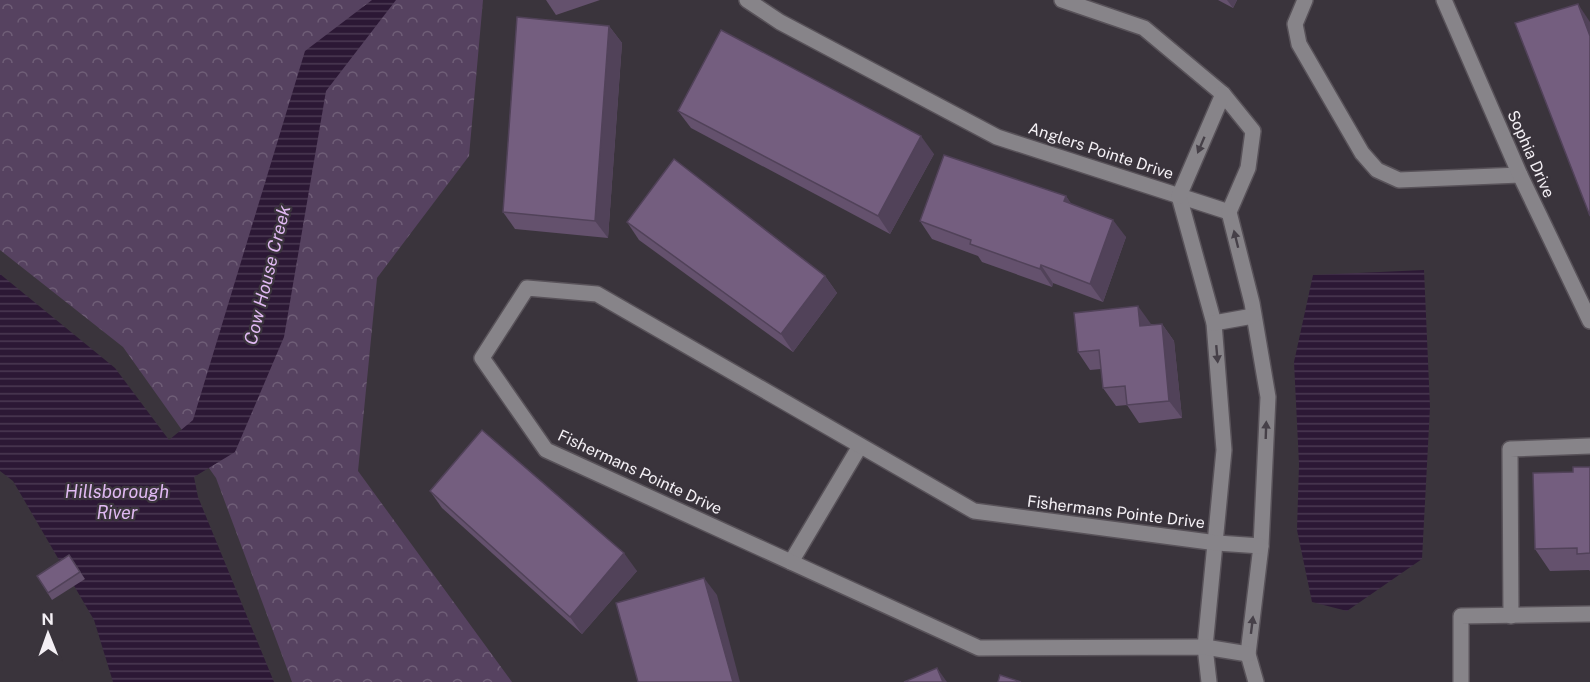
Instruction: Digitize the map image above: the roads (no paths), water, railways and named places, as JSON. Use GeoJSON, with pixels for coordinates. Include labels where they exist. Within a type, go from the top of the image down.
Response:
{"type":"FeatureCollection","features":[{"type":"Feature","properties":{"kind":"street","name":"Anglers Pointe Drive"},"geometry":{"type":"LineString","coordinates":[[747,0],[780,22],[997,137],[1179,196],[1222,94]]}},
{"type":"Feature","properties":{"kind":"street"},"geometry":{"type":"LineString","coordinates":[[1062,0],[1144,28],[1222,94],[1253,131],[1248,168],[1229,212],[1253,315],[1268,396],[1261,546],[1248,654],[1256,682]]}},
{"type":"Feature","properties":{"kind":"street"},"geometry":{"type":"LineString","coordinates":[[1305,0],[1294,24],[1299,44],[1362,153],[1377,170],[1399,180],[1520,175]]}},
{"type":"Feature","properties":{"kind":"street","name":"Sophia Drive"},"geometry":{"type":"LineString","coordinates":[[1444,0],[1520,175],[1590,321]]}},
{"type":"Feature","properties":{"kind":"street"},"geometry":{"type":"LineString","coordinates":[[1179,196],[1229,212]]}},
{"type":"Feature","properties":{"kind":"street","name":"Fishermans Pointe Drive"},"geometry":{"type":"LineString","coordinates":[[1179,196],[1214,322],[1224,450],[1217,543],[1205,647],[1209,682]]}},
{"type":"Feature","properties":{"kind":"street","name":"Fishermans Pointe Drive"},"geometry":{"type":"LineString","coordinates":[[1205,647],[979,648],[546,450],[482,358],[527,288],[597,294],[974,512],[1217,543]]}},
{"type":"Feature","properties":{"kind":"street"},"geometry":{"type":"LineString","coordinates":[[1214,322],[1253,315]]}},
{"type":"Feature","properties":{"kind":"street"},"geometry":{"type":"LineString","coordinates":[[791,562],[860,446]]}},
{"type":"Feature","properties":{"kind":"street"},"geometry":{"type":"LineString","coordinates":[[1511,616],[1510,448],[1590,446]]}},
{"type":"Feature","properties":{"kind":"street"},"geometry":{"type":"LineString","coordinates":[[1217,543],[1261,546]]}},
{"type":"Feature","properties":{"kind":"street"},"geometry":{"type":"LineString","coordinates":[[1461,682],[1461,616],[1590,614]]}},
{"type":"Feature","properties":{"kind":"street"},"geometry":{"type":"LineString","coordinates":[[1205,647],[1248,654]]}},
{"type":"Feature","properties":{"kind":"water","name":"Hillsborough River"},"geometry":{"type":"Polygon","coordinates":[[[372,0],[396,0],[326,91],[284,337],[235,452],[194,477],[198,497],[274,682],[113,682],[94,620],[13,481],[0,471],[0,274],[115,368],[169,440],[193,420],[305,51],[372,0]]]}},
{"type":"Feature","properties":{"kind":"water"},"geometry":{"type":"Polygon","coordinates":[[[1424,270],[1430,407],[1422,559],[1347,611],[1312,602],[1297,530],[1299,464],[1294,362],[1313,275],[1424,270]]]}},
{"type":"Feature","properties":{"kind":"water label","name":"Cow House Creek"},"geometry":{"type":"Point","coordinates":[267,275]}}]}
